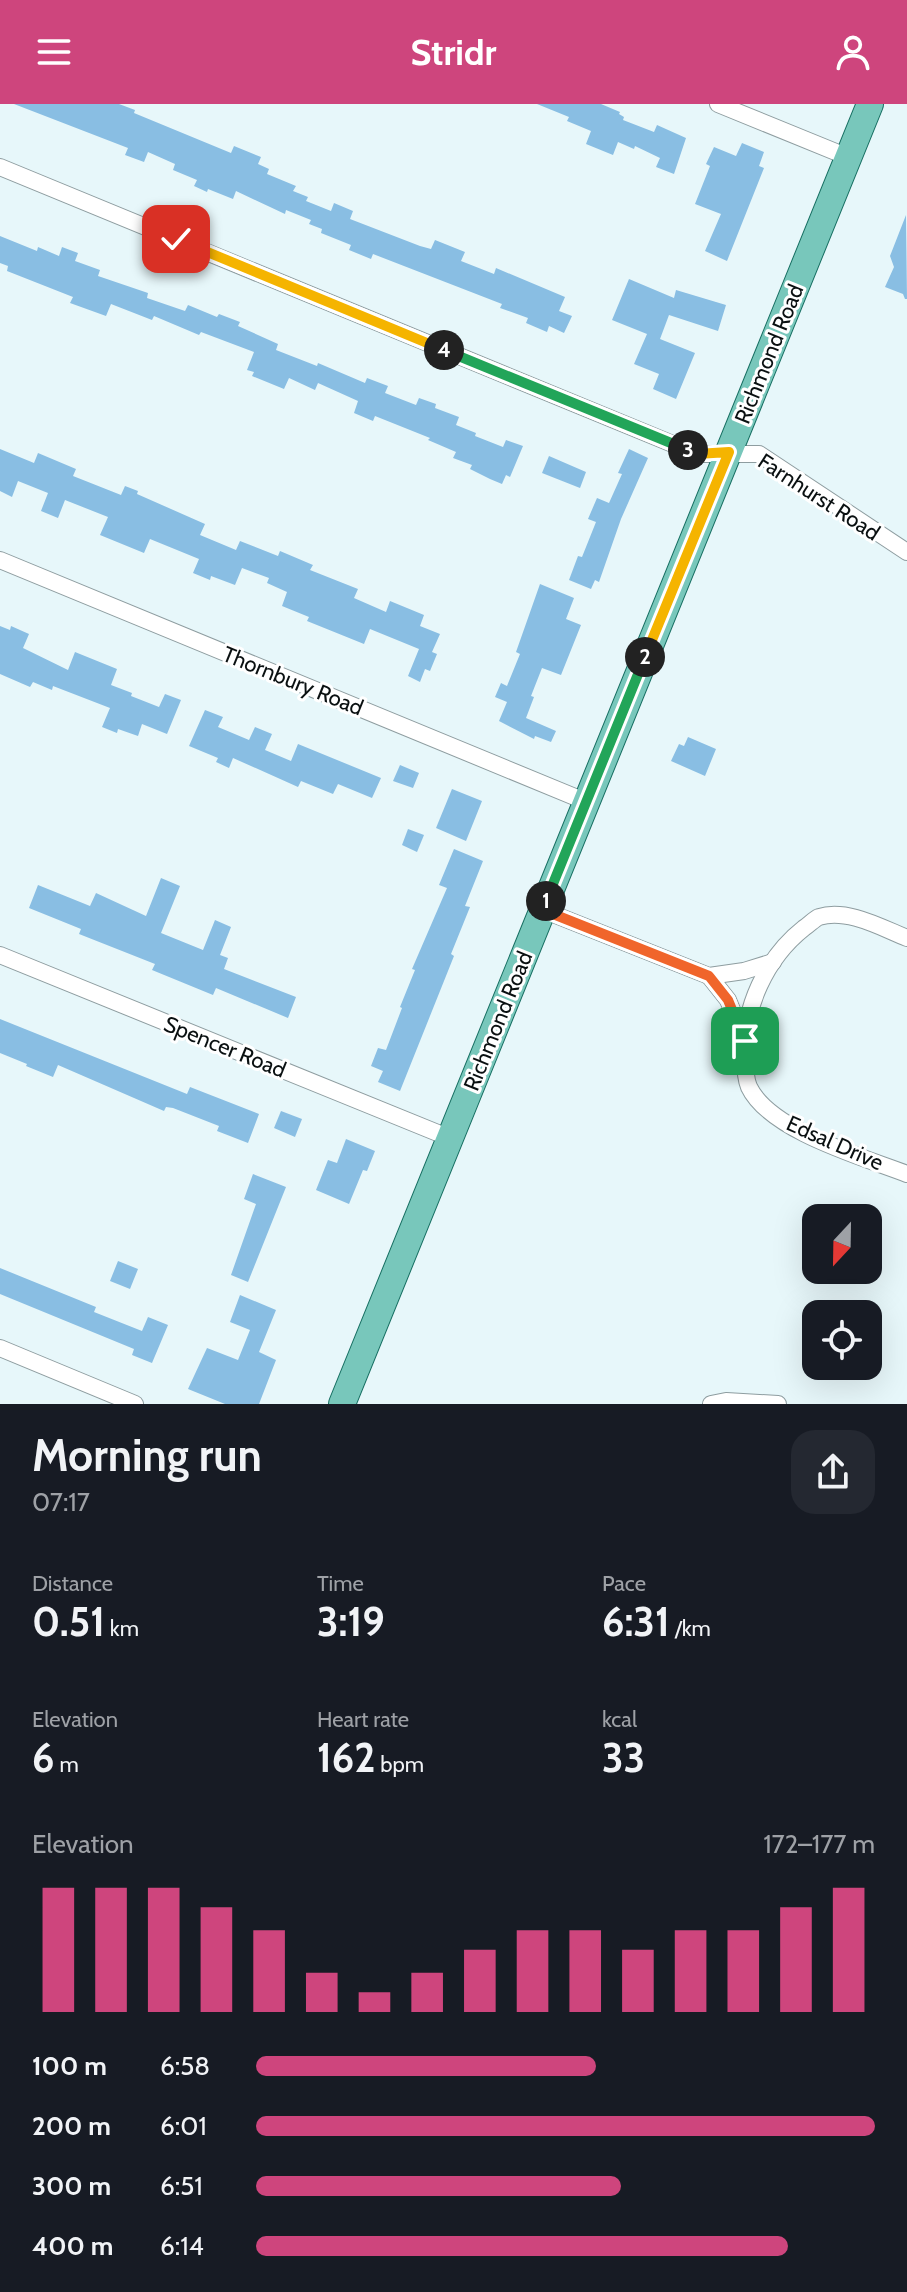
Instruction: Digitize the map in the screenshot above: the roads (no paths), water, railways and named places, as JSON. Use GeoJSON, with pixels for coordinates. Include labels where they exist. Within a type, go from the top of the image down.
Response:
{"type":"FeatureCollection","features":[{"type":"Feature","properties":{"kind":"main road","name":"Richmond Road"},"geometry":{"type":"LineString","coordinates":[[342,1404],[870,104]]}},
{"type":"Feature","properties":{"kind":"street"},"geometry":{"type":"LineString","coordinates":[[718,104],[848,157]]}},
{"type":"Feature","properties":{"kind":"street","name":"Farnhurst Road"},"geometry":{"type":"LineString","coordinates":[[0,167],[697,454],[759,454],[907,552]]}},
{"type":"Feature","properties":{"kind":"street","name":"Thornbury Road"},"geometry":{"type":"LineString","coordinates":[[0,560],[587,802]]}},
{"type":"Feature","properties":{"kind":"street"},"geometry":{"type":"LineString","coordinates":[[543,910],[709,976],[744,971],[773,962]]}},
{"type":"Feature","properties":{"kind":"street","name":"Edsal Drive"},"geometry":{"type":"LineString","coordinates":[[907,938],[859,919],[818,917],[795,935],[773,962],[758,989],[745,1041],[749,1087],[774,1115],[795,1130],[907,1174]]}},
{"type":"Feature","properties":{"kind":"street","name":"Spencer Road"},"geometry":{"type":"LineString","coordinates":[[0,955],[450,1138]]}},
{"type":"Feature","properties":{"kind":"street"},"geometry":{"type":"LineString","coordinates":[[709,976],[728,1000],[745,1041]]}},
{"type":"Feature","properties":{"kind":"street"},"geometry":{"type":"LineString","coordinates":[[0,1348],[135,1404]]}},
{"type":"Feature","properties":{"kind":"street"},"geometry":{"type":"LineString","coordinates":[[711,1404],[726,1401],[778,1404]]}}]}
